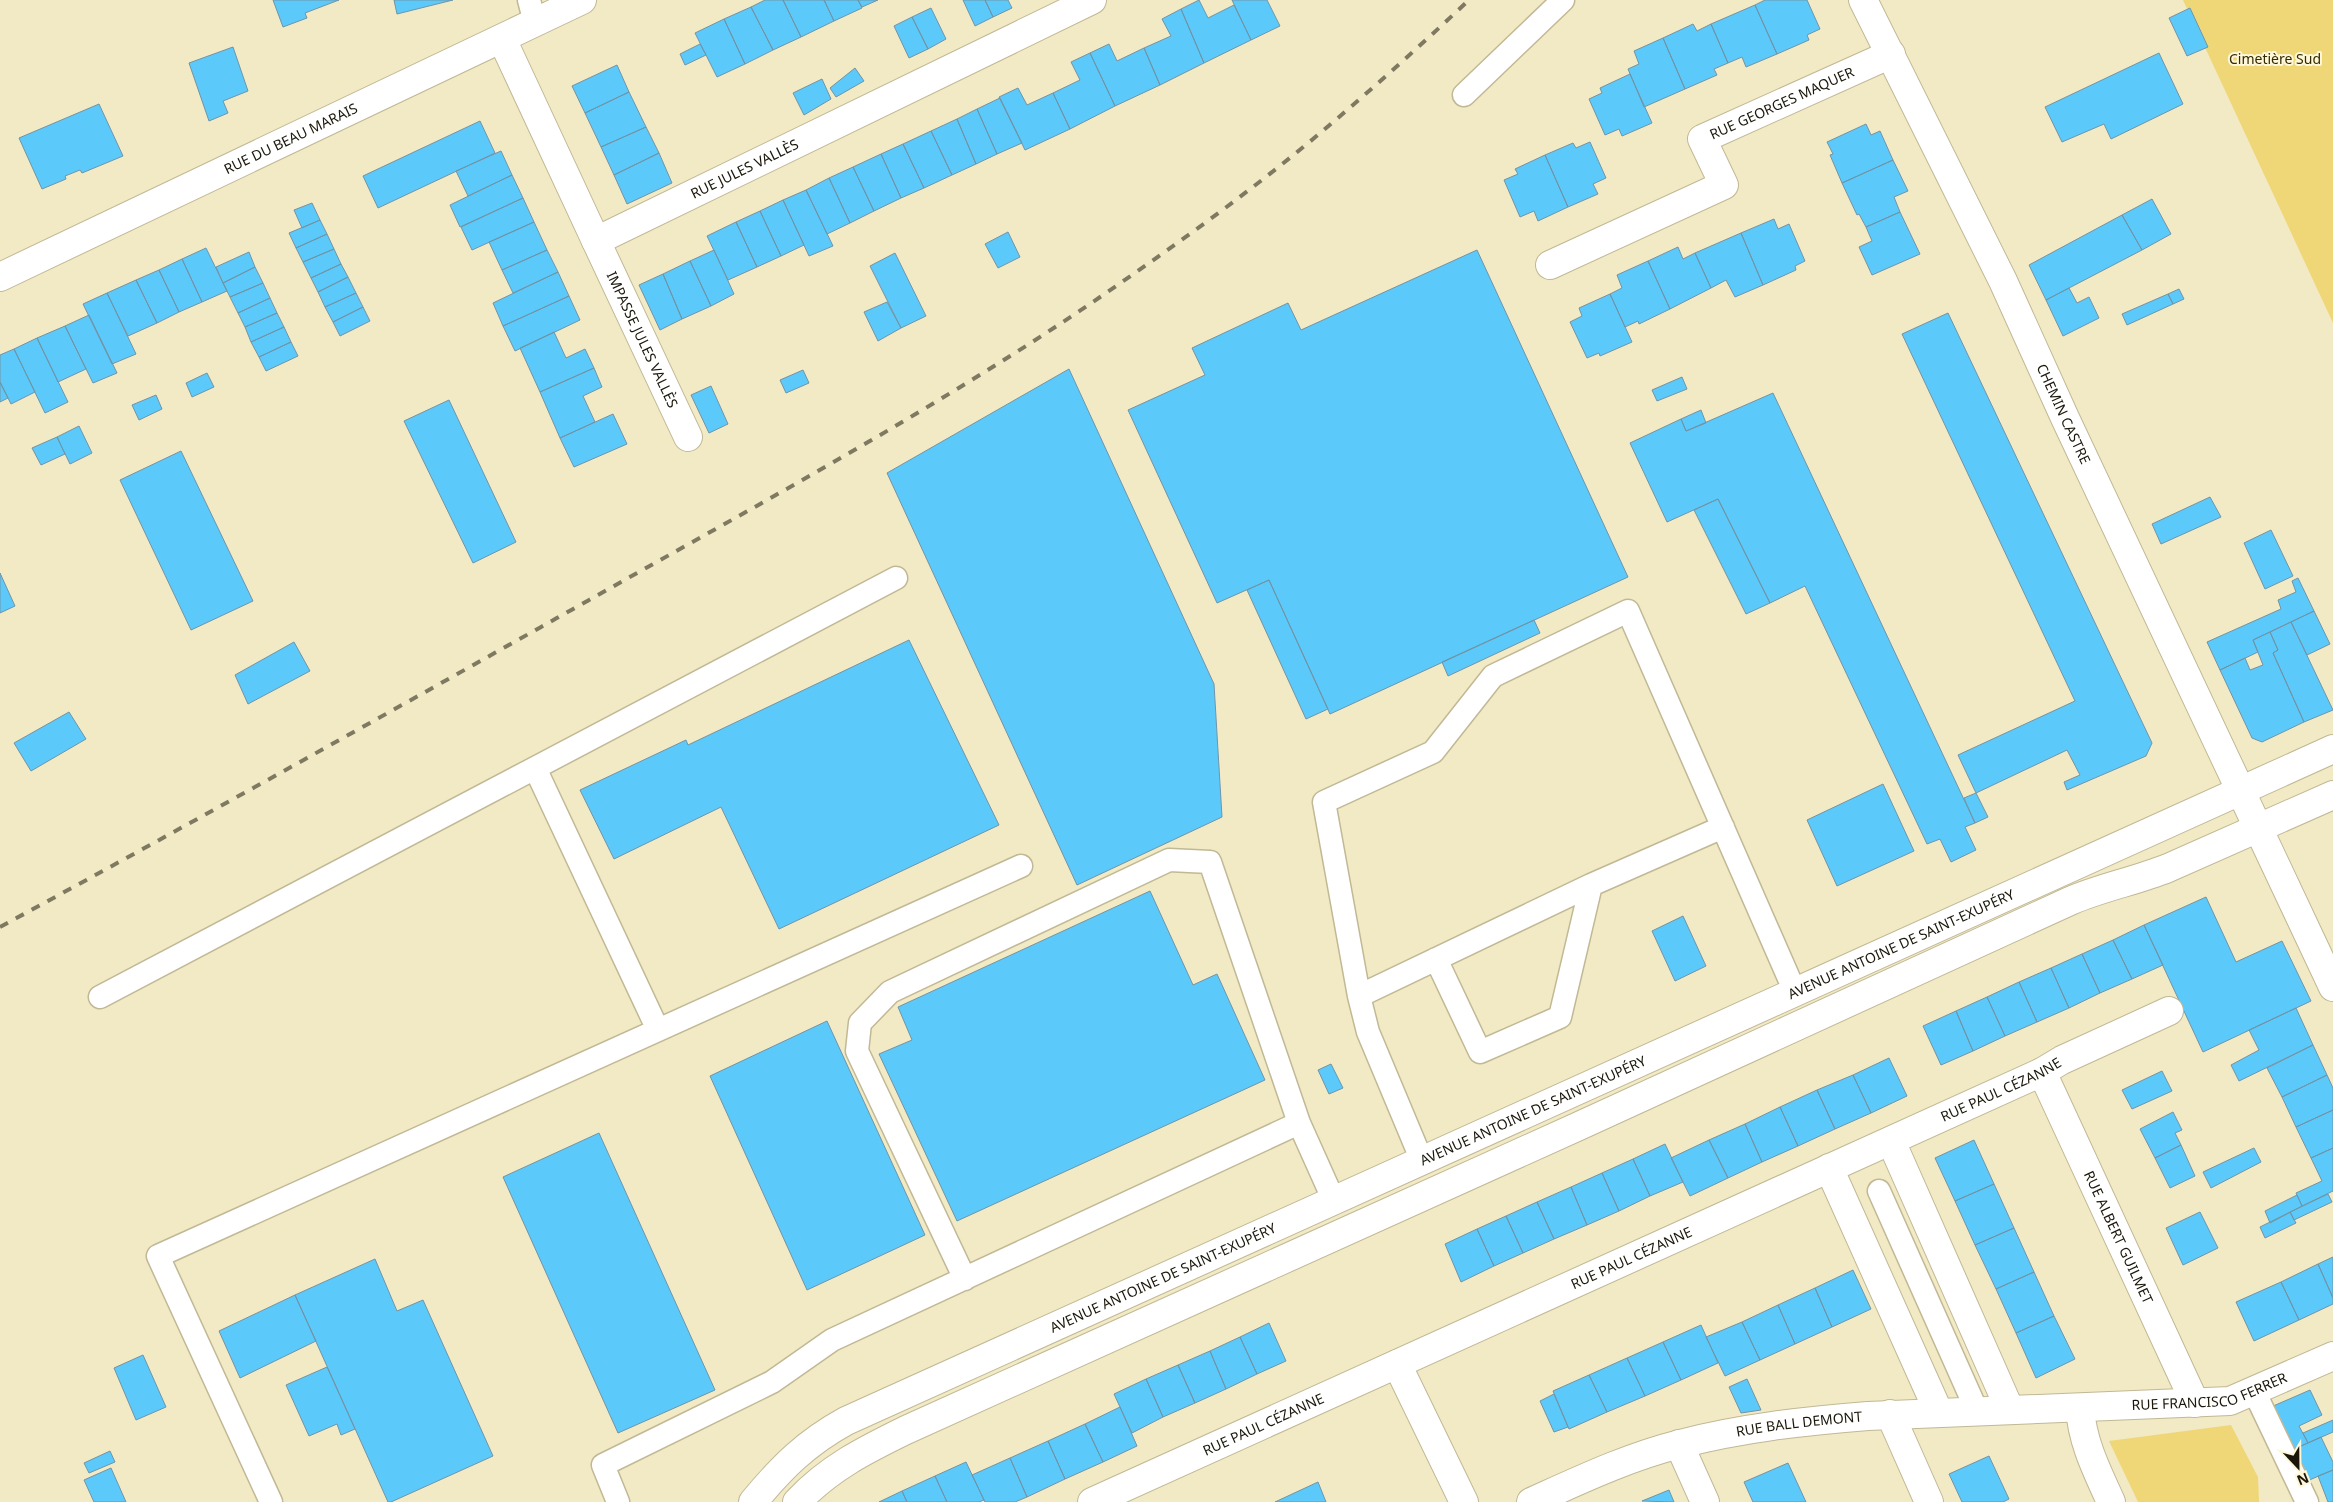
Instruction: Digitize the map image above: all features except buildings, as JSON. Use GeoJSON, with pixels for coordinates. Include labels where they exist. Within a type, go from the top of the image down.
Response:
{"type":"FeatureCollection","features":[{"type":"Feature","properties":{"kind":"street","name":"RUE DU BEAU MARAIS"},"geometry":{"type":"LineString","coordinates":[[0,277],[502,39],[532,11],[582,0]]}},
{"type":"Feature","properties":{"kind":"street","name":"RUE JULES VALLÈS"},"geometry":{"type":"LineString","coordinates":[[596,241],[1092,0]]}},
{"type":"Feature","properties":{"kind":"street","name":"CHEMIN CASTRE"},"geometry":{"type":"LineString","coordinates":[[1863,0],[2003,281],[2333,987]]}},
{"type":"Feature","properties":{"kind":"street"},"geometry":{"type":"LineString","coordinates":[[502,39],[596,241]]}},
{"type":"Feature","properties":{"kind":"street","name":"RUE GEORGES MAQUER"},"geometry":{"type":"LineString","coordinates":[[1550,265],[1724,185],[1702,139],[1891,54]]}},
{"type":"Feature","properties":{"kind":"street","name":"IMPASSE JULES VALLÈS"},"geometry":{"type":"LineString","coordinates":[[596,241],[688,437]]}},
{"type":"Feature","properties":{"kind":"street","name":"AVENUE ANTOINE DE SAINT-EXUPÉRY"},"geometry":{"type":"LineString","coordinates":[[753,1502],[798,1453],[818,1436],[846,1421],[2333,748]]}},
{"type":"Feature","properties":{"kind":"street"},"geometry":{"type":"LineString","coordinates":[[797,1502],[824,1476],[868,1448],[906,1430],[1597,1118],[2070,901],[2108,886],[2146,877],[2333,796]]}},
{"type":"Feature","properties":{"kind":"street","name":"RUE PAUL CÉZANNE"},"geometry":{"type":"LineString","coordinates":[[1092,1502],[1891,1141],[2169,1011]]}},
{"type":"Feature","properties":{"kind":"street","name":"RUE ALBERT GUILMET"},"geometry":{"type":"LineString","coordinates":[[2042,1072],[2195,1403]]}},
{"type":"Feature","properties":{"kind":"street"},"geometry":{"type":"LineString","coordinates":[[1891,1141],[2010,1410]]}},
{"type":"Feature","properties":{"kind":"street"},"geometry":{"type":"LineString","coordinates":[[1829,1168],[1939,1413]]}},
{"type":"Feature","properties":{"kind":"street","name":"RUE FRANCISCO FERRER"},"geometry":{"type":"LineString","coordinates":[[2080,1408],[2230,1401],[2333,1356]]}},
{"type":"Feature","properties":{"kind":"street"},"geometry":{"type":"LineString","coordinates":[[1397,1364],[1464,1502]]}},
{"type":"Feature","properties":{"kind":"street"},"geometry":{"type":"LineString","coordinates":[[2080,1408],[2081,1426],[2086,1444],[2111,1502]]}},
{"type":"Feature","properties":{"kind":"street","name":"RUE BALL DEMONT"},"geometry":{"type":"LineString","coordinates":[[1531,1502],[1606,1468],[1679,1444],[1813,1420],[1890,1414],[2080,1408]]}},
{"type":"Feature","properties":{"kind":"street"},"geometry":{"type":"LineString","coordinates":[[1890,1414],[1929,1502]]}},
{"type":"Feature","properties":{"kind":"street"},"geometry":{"type":"LineString","coordinates":[[1679,1444],[1705,1502]]}},
{"type":"Feature","properties":{"kind":"lane"},"geometry":{"type":"LineString","coordinates":[[1464,95],[1563,0]]}},
{"type":"Feature","properties":{"kind":"lane"},"geometry":{"type":"LineString","coordinates":[[100,998],[896,578]]}},
{"type":"Feature","properties":{"kind":"lane"},"geometry":{"type":"LineString","coordinates":[[1422,1160],[1368,1032],[1359,996],[1324,802],[1433,752],[1493,676],[1628,611],[1795,992]]}},
{"type":"Feature","properties":{"kind":"lane"},"geometry":{"type":"LineString","coordinates":[[536,768],[658,1030]]}},
{"type":"Feature","properties":{"kind":"lane"},"geometry":{"type":"LineString","coordinates":[[1359,996],[1591,885],[1723,827]]}},
{"type":"Feature","properties":{"kind":"lane"},"geometry":{"type":"LineString","coordinates":[[965,1279],[857,1051],[860,1023],[890,992],[1169,860],[1210,862],[1299,1123],[1334,1201]]}},
{"type":"Feature","properties":{"kind":"lane"},"geometry":{"type":"LineString","coordinates":[[271,1502],[158,1256],[1021,866]]}},
{"type":"Feature","properties":{"kind":"lane"},"geometry":{"type":"LineString","coordinates":[[1436,959],[1480,1052],[1560,1017],[1591,885]]}},
{"type":"Feature","properties":{"kind":"lane"},"geometry":{"type":"LineString","coordinates":[[618,1502],[603,1465],[772,1382],[832,1340],[1299,1123]]}},
{"type":"Feature","properties":{"kind":"lane"},"geometry":{"type":"LineString","coordinates":[[1879,1190],[1977,1411]]}},
{"type":"Feature","properties":{"kind":"lane"},"geometry":{"type":"LineString","coordinates":[[2254,1391],[2307,1502]]}},
{"type":"Feature","properties":{"kind":"green space","name":"Cimetière Sud"},"geometry":{"type":"Polygon","coordinates":[[[2183,0],[2333,0],[2333,323],[2183,0]]]}},
{"type":"Feature","properties":{"kind":"green space"},"geometry":{"type":"Polygon","coordinates":[[[2231,1425],[2258,1477],[2259,1502],[2138,1502],[2109,1441],[2231,1425]]]}},
{"type":"Feature","properties":{"kind":"railway"},"geometry":{"type":"LineString","coordinates":[[0,927],[303,760],[788,488],[969,382],[1087,306],[1205,223],[1263,179],[1357,101],[1469,0]]}}]}
